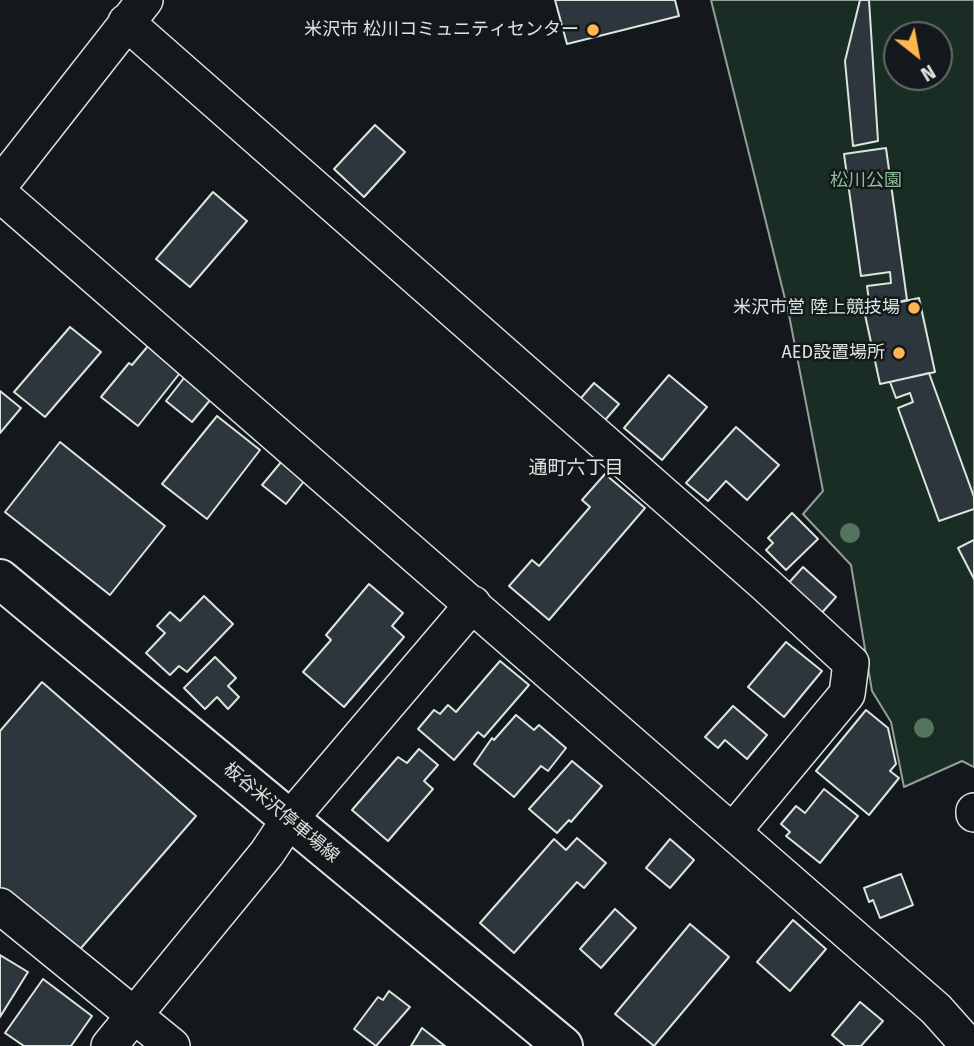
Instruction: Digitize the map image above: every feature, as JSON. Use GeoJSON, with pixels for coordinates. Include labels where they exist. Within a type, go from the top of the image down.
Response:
{"type":"FeatureCollection","features":[{"type":"Feature","properties":{"kind":"main road","name":"板谷米沢停車場線"},"geometry":{"type":"LineString","coordinates":[[0,579],[563,1046]]}},
{"type":"Feature","properties":{"kind":"street"},"geometry":{"type":"LineString","coordinates":[[0,185],[136,11],[851,663],[847,694],[734,831]]}},
{"type":"Feature","properties":{"kind":"street"},"geometry":{"type":"LineString","coordinates":[[0,194],[734,831],[936,1009],[969,1046]]}},
{"type":"Feature","properties":{"kind":"street"},"geometry":{"type":"LineString","coordinates":[[109,1046],[267,853],[289,820],[473,604]]}},
{"type":"Feature","properties":{"kind":"street"},"geometry":{"type":"LineString","coordinates":[[0,906],[172,1046]]}},
{"type":"Feature","properties":{"kind":"green space","name":"松川公園"},"geometry":{"type":"Polygon","coordinates":[[[711,0],[974,0],[974,767],[962,761],[904,787],[891,722],[872,691],[851,565],[803,514],[823,491],[789,315],[711,0]]]}},
{"type":"Feature","properties":{"kind":"building","name":"米沢市 松川コミュニティセンター"},"geometry":{"type":"Polygon","coordinates":[[[555,0],[675,0],[679,16],[567,44],[555,0]]]}},
{"type":"Feature","properties":{"kind":"building"},"geometry":{"type":"Polygon","coordinates":[[[860,0],[869,0],[878,141],[853,146],[845,61],[860,0]]]}},
{"type":"Feature","properties":{"kind":"building"},"geometry":{"type":"Polygon","coordinates":[[[375,125],[405,152],[364,197],[334,169],[375,125]]]}},
{"type":"Feature","properties":{"kind":"building"},"geometry":{"type":"Polygon","coordinates":[[[886,148],[907,300],[870,308],[867,286],[891,283],[890,272],[861,276],[844,154],[886,148]]]}},
{"type":"Feature","properties":{"kind":"building"},"geometry":{"type":"Polygon","coordinates":[[[213,192],[247,221],[190,287],[156,259],[213,192]]]}},
{"type":"Feature","properties":{"kind":"building","name":"米沢市営 陸上競技場"},"geometry":{"type":"Polygon","coordinates":[[[919,298],[935,372],[880,384],[864,310],[919,298]]]}},
{"type":"Feature","properties":{"kind":"building"},"geometry":{"type":"Polygon","coordinates":[[[70,327],[101,352],[45,417],[14,392],[70,327]]]}},
{"type":"Feature","properties":{"kind":"building"},"geometry":{"type":"Polygon","coordinates":[[[148,346],[180,373],[138,426],[101,397],[129,363],[132,365],[148,346]]]}},
{"type":"Feature","properties":{"kind":"building"},"geometry":{"type":"Polygon","coordinates":[[[929,373],[974,497],[974,509],[939,521],[898,408],[913,402],[910,393],[896,398],[890,382],[929,373]]]}},
{"type":"Feature","properties":{"kind":"building"},"geometry":{"type":"Polygon","coordinates":[[[669,375],[707,407],[662,460],[624,428],[669,375]]]}},
{"type":"Feature","properties":{"kind":"building"},"geometry":{"type":"Polygon","coordinates":[[[184,378],[211,399],[192,422],[166,401],[184,378]]]}},
{"type":"Feature","properties":{"kind":"building"},"geometry":{"type":"Polygon","coordinates":[[[594,383],[619,404],[600,426],[575,405],[594,383]]]}},
{"type":"Feature","properties":{"kind":"building"},"geometry":{"type":"Polygon","coordinates":[[[0,391],[21,408],[0,433],[0,391]]]}},
{"type":"Feature","properties":{"kind":"building"},"geometry":{"type":"Polygon","coordinates":[[[217,416],[260,450],[207,519],[162,484],[217,416]]]}},
{"type":"Feature","properties":{"kind":"building"},"geometry":{"type":"Polygon","coordinates":[[[736,427],[779,465],[747,500],[726,481],[708,501],[686,483],[736,427]]]}},
{"type":"Feature","properties":{"kind":"building"},"geometry":{"type":"Polygon","coordinates":[[[60,442],[165,526],[110,595],[5,512],[60,442]]]}},
{"type":"Feature","properties":{"kind":"building"},"geometry":{"type":"Polygon","coordinates":[[[282,461],[305,480],[286,504],[262,485],[282,461]]]}},
{"type":"Feature","properties":{"kind":"building"},"geometry":{"type":"Polygon","coordinates":[[[605,474],[645,508],[549,620],[509,586],[532,560],[539,566],[590,507],[582,500],[605,474]]]}},
{"type":"Feature","properties":{"kind":"building"},"geometry":{"type":"Polygon","coordinates":[[[792,513],[818,539],[786,570],[766,550],[773,543],[768,538],[792,513]]]}},
{"type":"Feature","properties":{"kind":"building"},"geometry":{"type":"Polygon","coordinates":[[[974,540],[974,579],[958,548],[974,540]]]}},
{"type":"Feature","properties":{"kind":"building"},"geometry":{"type":"Polygon","coordinates":[[[803,567],[836,597],[819,616],[786,586],[803,567]]]}},
{"type":"Feature","properties":{"kind":"building"},"geometry":{"type":"Polygon","coordinates":[[[369,584],[403,613],[392,626],[404,637],[344,707],[303,672],[331,640],[326,635],[369,584]]]}},
{"type":"Feature","properties":{"kind":"building"},"geometry":{"type":"Polygon","coordinates":[[[204,596],[233,624],[187,672],[179,666],[170,675],[146,653],[165,633],[157,626],[170,612],[180,621],[204,596]]]}},
{"type":"Feature","properties":{"kind":"building"},"geometry":{"type":"Polygon","coordinates":[[[786,642],[822,671],[784,717],[748,687],[786,642]]]}},
{"type":"Feature","properties":{"kind":"building"},"geometry":{"type":"Polygon","coordinates":[[[215,657],[236,678],[228,686],[239,697],[228,709],[217,697],[205,709],[184,688],[215,657]]]}},
{"type":"Feature","properties":{"kind":"building"},"geometry":{"type":"Polygon","coordinates":[[[500,661],[529,685],[484,737],[478,732],[454,760],[418,729],[434,710],[440,714],[448,705],[456,712],[500,661]]]}},
{"type":"Feature","properties":{"kind":"building"},"geometry":{"type":"Polygon","coordinates":[[[42,682],[196,816],[75,955],[0,890],[0,731],[42,682]]]}},
{"type":"Feature","properties":{"kind":"building"},"geometry":{"type":"Polygon","coordinates":[[[733,706],[767,735],[747,759],[725,740],[718,748],[705,737],[733,706]]]}},
{"type":"Feature","properties":{"kind":"building"},"geometry":{"type":"Polygon","coordinates":[[[866,710],[888,728],[896,764],[890,771],[899,778],[869,815],[816,771],[866,710]]]}},
{"type":"Feature","properties":{"kind":"building"},"geometry":{"type":"Polygon","coordinates":[[[516,715],[534,730],[539,725],[566,748],[548,771],[541,766],[514,797],[474,764],[492,738],[494,740],[516,715]]]}},
{"type":"Feature","properties":{"kind":"building"},"geometry":{"type":"Polygon","coordinates":[[[419,749],[438,765],[424,781],[433,789],[388,841],[352,810],[398,757],[407,763],[419,749]]]}},
{"type":"Feature","properties":{"kind":"building"},"geometry":{"type":"Polygon","coordinates":[[[572,761],[602,786],[571,822],[569,820],[557,833],[529,809],[572,761]]]}},
{"type":"Feature","properties":{"kind":"building"},"geometry":{"type":"Polygon","coordinates":[[[824,789],[858,816],[820,863],[786,836],[790,832],[781,824],[796,806],[805,813],[824,789]]]}},
{"type":"Feature","properties":{"kind":"building"},"geometry":{"type":"Polygon","coordinates":[[[577,838],[606,863],[584,888],[577,882],[514,953],[480,923],[554,839],[566,850],[577,838]]]}},
{"type":"Feature","properties":{"kind":"building"},"geometry":{"type":"Polygon","coordinates":[[[670,839],[694,860],[670,888],[646,868],[670,839]]]}},
{"type":"Feature","properties":{"kind":"building"},"geometry":{"type":"Polygon","coordinates":[[[901,874],[913,905],[880,918],[873,900],[869,902],[864,888],[901,874]]]}},
{"type":"Feature","properties":{"kind":"building"},"geometry":{"type":"Polygon","coordinates":[[[615,909],[636,928],[601,968],[580,949],[615,909]]]}},
{"type":"Feature","properties":{"kind":"building"},"geometry":{"type":"Polygon","coordinates":[[[793,920],[826,949],[790,991],[757,962],[793,920]]]}},
{"type":"Feature","properties":{"kind":"building"},"geometry":{"type":"Polygon","coordinates":[[[690,924],[729,957],[654,1046],[615,1014],[690,924]]]}},
{"type":"Feature","properties":{"kind":"building"},"geometry":{"type":"Polygon","coordinates":[[[0,955],[28,972],[0,1017],[0,955]]]}},
{"type":"Feature","properties":{"kind":"building"},"geometry":{"type":"Polygon","coordinates":[[[43,979],[92,1016],[71,1046],[24,1046],[5,1033],[43,979]]]}},
{"type":"Feature","properties":{"kind":"building"},"geometry":{"type":"Polygon","coordinates":[[[389,991],[410,1007],[376,1046],[354,1029],[378,997],[383,1000],[389,991]]]}},
{"type":"Feature","properties":{"kind":"building"},"geometry":{"type":"Polygon","coordinates":[[[860,1002],[883,1021],[861,1046],[845,1046],[832,1035],[860,1002]]]}},
{"type":"Feature","properties":{"kind":"building"},"geometry":{"type":"Polygon","coordinates":[[[422,1028],[445,1046],[411,1046],[422,1028]]]}},
{"type":"Feature","properties":{"kind":"place","name":"米沢市 松川コミュニティセンター"},"geometry":{"type":"Point","coordinates":[593,30]}},
{"type":"Feature","properties":{"kind":"place","name":"米沢市営 陸上競技場"},"geometry":{"type":"Point","coordinates":[914,308]}},
{"type":"Feature","properties":{"kind":"place","name":"AED設置場所"},"geometry":{"type":"Point","coordinates":[899,353]}},
{"type":"Feature","properties":{"kind":"district","name":"通町六丁目"},"geometry":{"type":"Point","coordinates":[576,469]}}]}
